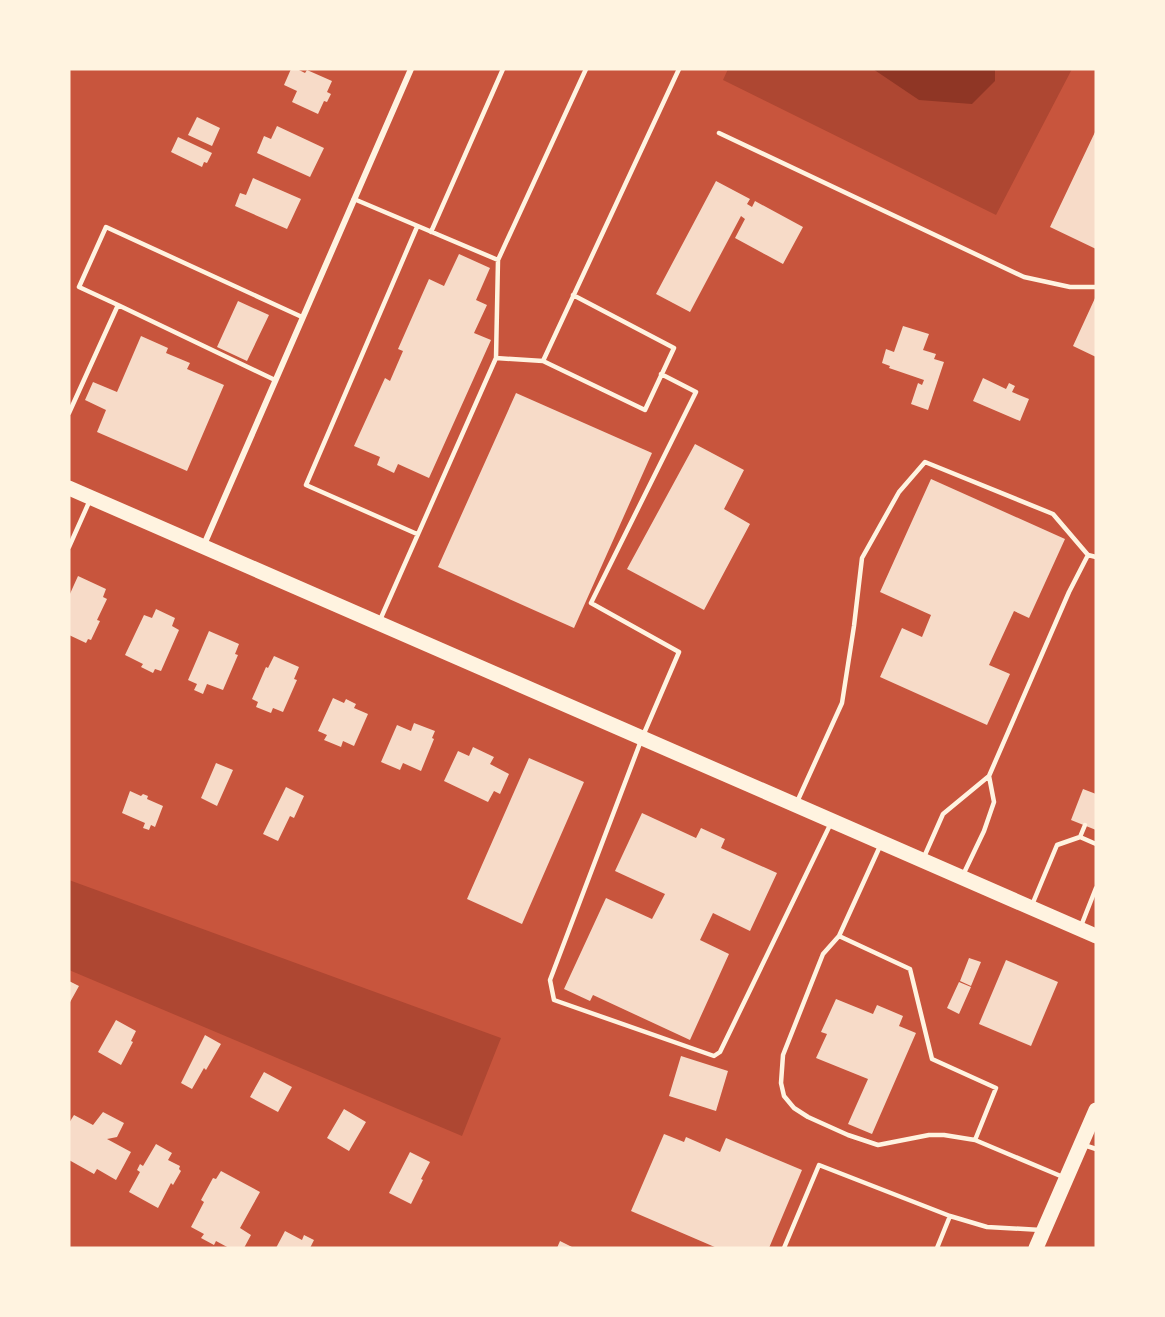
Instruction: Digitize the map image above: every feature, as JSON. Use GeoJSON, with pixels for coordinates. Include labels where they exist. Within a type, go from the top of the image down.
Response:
{"type":"FeatureCollection","features":[{"type":"Feature","properties":{"kind":"main road"},"geometry":{"type":"LineString","coordinates":[[69,488],[1096,936]]}},
{"type":"Feature","properties":{"kind":"main road"},"geometry":{"type":"LineString","coordinates":[[1036,1248],[1066,1178],[1089,1147],[1096,1110]]}},
{"type":"Feature","properties":{"kind":"street"},"geometry":{"type":"LineString","coordinates":[[203,547],[411,69]]}},
{"type":"Feature","properties":{"kind":"lane"},"geometry":{"type":"LineString","coordinates":[[431,232],[503,69]]}},
{"type":"Feature","properties":{"kind":"lane"},"geometry":{"type":"LineString","coordinates":[[379,623],[496,358],[498,260],[586,69]]}},
{"type":"Feature","properties":{"kind":"lane"},"geometry":{"type":"LineString","coordinates":[[543,361],[679,69]]}},
{"type":"Feature","properties":{"kind":"lane"},"geometry":{"type":"LineString","coordinates":[[720,133],[1024,277],[1070,287],[1096,287]]}},
{"type":"Feature","properties":{"kind":"lane"},"geometry":{"type":"LineString","coordinates":[[354,199],[498,260]]}},
{"type":"Feature","properties":{"kind":"lane"},"geometry":{"type":"LineString","coordinates":[[275,380],[79,288],[106,227],[302,317]]}},
{"type":"Feature","properties":{"kind":"lane"},"geometry":{"type":"LineString","coordinates":[[417,227],[306,484],[417,534]]}},
{"type":"Feature","properties":{"kind":"lane"},"geometry":{"type":"LineString","coordinates":[[496,358],[543,361],[645,410],[674,348],[573,295]]}},
{"type":"Feature","properties":{"kind":"lane"},"geometry":{"type":"LineString","coordinates":[[69,413],[118,306]]}},
{"type":"Feature","properties":{"kind":"lane"},"geometry":{"type":"LineString","coordinates":[[661,374],[696,392],[591,603],[679,652],[642,738],[550,980],[554,1000],[714,1056],[720,1052],[832,821]]}},
{"type":"Feature","properties":{"kind":"lane"},"geometry":{"type":"LineString","coordinates":[[796,805],[842,703],[862,558],[899,492],[925,462],[1053,514],[1088,555],[1096,557]]}},
{"type":"Feature","properties":{"kind":"lane"},"geometry":{"type":"LineString","coordinates":[[69,547],[91,498]]}},
{"type":"Feature","properties":{"kind":"lane"},"geometry":{"type":"LineString","coordinates":[[923,860],[943,814],[989,776],[1069,592],[1088,555]]}},
{"type":"Feature","properties":{"kind":"lane"},"geometry":{"type":"LineString","coordinates":[[962,877],[984,831],[994,802],[989,776]]}},
{"type":"Feature","properties":{"kind":"lane"},"geometry":{"type":"LineString","coordinates":[[1080,837],[1085,825]]}},
{"type":"Feature","properties":{"kind":"lane"},"geometry":{"type":"LineString","coordinates":[[1031,907],[1057,845],[1080,837],[1096,843]]}},
{"type":"Feature","properties":{"kind":"lane"},"geometry":{"type":"LineString","coordinates":[[882,842],[839,936],[824,954],[783,1055],[781,1083],[784,1096],[794,1108],[808,1117],[848,1136],[878,1145],[929,1135],[975,1140],[1066,1178]]}},
{"type":"Feature","properties":{"kind":"lane"},"geometry":{"type":"LineString","coordinates":[[1080,929],[1096,888]]}},
{"type":"Feature","properties":{"kind":"lane"},"geometry":{"type":"LineString","coordinates":[[839,936],[910,969],[932,1059],[996,1088],[975,1140]]}},
{"type":"Feature","properties":{"kind":"lane"},"geometry":{"type":"LineString","coordinates":[[784,1248],[819,1165],[950,1216],[987,1227],[1044,1230]]}},
{"type":"Feature","properties":{"kind":"lane"},"geometry":{"type":"LineString","coordinates":[[937,1248],[950,1216]]}},
{"type":"Feature","properties":{"kind":"shaded area"},"geometry":{"type":"Polygon","coordinates":[[[728,69],[1072,69],[996,215],[723,80],[728,69]]]}},
{"type":"Feature","properties":{"kind":"shaded area"},"geometry":{"type":"Polygon","coordinates":[[[873,69],[995,69],[995,81],[972,104],[919,100],[873,69]]]}},
{"type":"Feature","properties":{"kind":"shaded area"},"geometry":{"type":"Polygon","coordinates":[[[69,880],[501,1038],[462,1136],[69,970],[69,880]]]}},
{"type":"Feature","properties":{"kind":"building"},"geometry":{"type":"Polygon","coordinates":[[[291,69],[305,73],[307,70],[332,81],[327,92],[331,94],[327,102],[324,101],[318,114],[292,102],[297,91],[284,85],[291,69]]]}},
{"type":"Feature","properties":{"kind":"building"},"geometry":{"type":"Polygon","coordinates":[[[197,117],[220,128],[212,146],[188,135],[197,117]]]}},
{"type":"Feature","properties":{"kind":"building"},"geometry":{"type":"Polygon","coordinates":[[[277,126],[324,148],[310,177],[257,153],[264,136],[271,139],[277,126]]]}},
{"type":"Feature","properties":{"kind":"building"},"geometry":{"type":"Polygon","coordinates":[[[1096,130],[1096,249],[1050,227],[1096,130]]]}},
{"type":"Feature","properties":{"kind":"building"},"geometry":{"type":"Polygon","coordinates":[[[178,137],[212,153],[207,163],[204,162],[202,167],[171,152],[178,137]]]}},
{"type":"Feature","properties":{"kind":"building"},"geometry":{"type":"Polygon","coordinates":[[[253,178],[301,199],[287,229],[235,206],[240,193],[246,195],[253,178]]]}},
{"type":"Feature","properties":{"kind":"building"},"geometry":{"type":"Polygon","coordinates":[[[716,181],[750,199],[747,204],[752,207],[755,201],[803,227],[783,264],[735,238],[745,219],[741,216],[690,312],[656,294],[716,181]]]}},
{"type":"Feature","properties":{"kind":"building"},"geometry":{"type":"Polygon","coordinates":[[[459,254],[490,268],[476,300],[487,305],[474,333],[491,340],[429,478],[398,464],[394,473],[377,465],[380,457],[354,446],[385,378],[390,381],[403,351],[398,349],[429,279],[444,286],[459,254]]]}},
{"type":"Feature","properties":{"kind":"building"},"geometry":{"type":"Polygon","coordinates":[[[1096,296],[1096,357],[1073,346],[1096,296]]]}},
{"type":"Feature","properties":{"kind":"building"},"geometry":{"type":"Polygon","coordinates":[[[238,301],[269,315],[247,361],[217,347],[238,301]]]}},
{"type":"Feature","properties":{"kind":"building"},"geometry":{"type":"Polygon","coordinates":[[[903,326],[929,334],[923,350],[936,354],[934,359],[944,362],[928,410],[911,404],[918,383],[922,385],[924,380],[889,368],[890,366],[882,363],[886,349],[894,352],[903,326]]]}},
{"type":"Feature","properties":{"kind":"building"},"geometry":{"type":"Polygon","coordinates":[[[141,336],[168,348],[166,353],[190,363],[187,369],[224,385],[187,471],[97,432],[106,410],[85,400],[93,382],[117,392],[141,336]]]}},
{"type":"Feature","properties":{"kind":"building"},"geometry":{"type":"Polygon","coordinates":[[[983,378],[1006,389],[1009,383],[1015,386],[1012,392],[1029,399],[1020,421],[973,401],[983,378]]]}},
{"type":"Feature","properties":{"kind":"building"},"geometry":{"type":"Polygon","coordinates":[[[516,393],[652,453],[574,628],[438,567],[516,393]]]}},
{"type":"Feature","properties":{"kind":"building"},"geometry":{"type":"Polygon","coordinates":[[[695,444],[744,470],[724,509],[750,524],[704,610],[627,569],[695,444]]]}},
{"type":"Feature","properties":{"kind":"building"},"geometry":{"type":"Polygon","coordinates":[[[931,479],[1065,539],[1029,618],[1014,611],[989,665],[1010,674],[987,725],[880,677],[902,628],[922,637],[931,615],[880,592],[931,479]]]}},
{"type":"Feature","properties":{"kind":"building"},"geometry":{"type":"Polygon","coordinates":[[[78,576],[106,589],[103,597],[107,599],[97,620],[100,621],[91,640],[88,639],[86,643],[69,635],[69,596],[78,576]]]}},
{"type":"Feature","properties":{"kind":"building"},"geometry":{"type":"Polygon","coordinates":[[[156,609],[175,618],[172,626],[179,630],[161,671],[155,669],[153,673],[141,667],[143,664],[125,655],[144,615],[152,618],[156,609]]]}},
{"type":"Feature","properties":{"kind":"building"},"geometry":{"type":"Polygon","coordinates":[[[209,631],[239,644],[235,654],[238,655],[223,690],[207,684],[203,694],[194,690],[197,684],[188,680],[209,631]]]}},
{"type":"Feature","properties":{"kind":"building"},"geometry":{"type":"Polygon","coordinates":[[[274,656],[299,667],[294,679],[297,680],[283,712],[273,708],[271,713],[256,707],[258,702],[252,699],[266,667],[268,668],[274,656]]]}},
{"type":"Feature","properties":{"kind":"building"},"geometry":{"type":"Polygon","coordinates":[[[333,698],[344,703],[346,699],[356,704],[354,708],[368,714],[354,746],[343,741],[341,747],[324,740],[327,735],[318,731],[333,698]]]}},
{"type":"Feature","properties":{"kind":"building"},"geometry":{"type":"Polygon","coordinates":[[[414,723],[435,731],[421,771],[403,763],[400,770],[381,762],[397,725],[411,731],[414,723]]]}},
{"type":"Feature","properties":{"kind":"building"},"geometry":{"type":"Polygon","coordinates":[[[473,747],[494,757],[490,764],[509,774],[500,794],[494,791],[488,802],[444,781],[458,751],[469,756],[473,747]]]}},
{"type":"Feature","properties":{"kind":"building"},"geometry":{"type":"Polygon","coordinates":[[[529,758],[584,782],[522,924],[467,899],[529,758]]]}},
{"type":"Feature","properties":{"kind":"building"},"geometry":{"type":"Polygon","coordinates":[[[216,763],[233,770],[217,806],[201,798],[216,763]]]}},
{"type":"Feature","properties":{"kind":"building"},"geometry":{"type":"Polygon","coordinates":[[[286,787],[304,796],[294,818],[290,816],[278,841],[263,834],[286,787]]]}},
{"type":"Feature","properties":{"kind":"building"},"geometry":{"type":"Polygon","coordinates":[[[1083,789],[1096,794],[1096,830],[1071,820],[1083,789]]]}},
{"type":"Feature","properties":{"kind":"building"},"geometry":{"type":"Polygon","coordinates":[[[130,791],[141,796],[143,794],[148,796],[147,799],[163,806],[155,827],[151,825],[149,830],[143,828],[145,823],[122,813],[130,791]]]}},
{"type":"Feature","properties":{"kind":"building"},"geometry":{"type":"Polygon","coordinates":[[[642,813],[696,838],[701,828],[725,839],[721,848],[777,873],[750,931],[713,913],[700,940],[729,954],[690,1040],[593,995],[590,1001],[564,989],[606,898],[652,919],[665,894],[615,871],[642,813]]]}},
{"type":"Feature","properties":{"kind":"building"},"geometry":{"type":"Polygon","coordinates":[[[969,958],[981,962],[971,986],[960,981],[969,958]]]}},
{"type":"Feature","properties":{"kind":"building"},"geometry":{"type":"Polygon","coordinates":[[[1006,960],[1058,982],[1031,1046],[979,1024],[1006,960]]]}},
{"type":"Feature","properties":{"kind":"building"},"geometry":{"type":"Polygon","coordinates":[[[69,981],[79,986],[69,1004],[69,981]]]}},
{"type":"Feature","properties":{"kind":"building"},"geometry":{"type":"Polygon","coordinates":[[[959,982],[971,987],[959,1014],[947,1008],[959,982]]]}},
{"type":"Feature","properties":{"kind":"building"},"geometry":{"type":"Polygon","coordinates":[[[836,999],[873,1014],[877,1005],[903,1016],[899,1026],[916,1033],[872,1134],[848,1124],[868,1079],[816,1058],[827,1034],[821,1032],[836,999]]]}},
{"type":"Feature","properties":{"kind":"building"},"geometry":{"type":"Polygon","coordinates":[[[116,1020],[136,1031],[121,1065],[98,1052],[116,1020]]]}},
{"type":"Feature","properties":{"kind":"building"},"geometry":{"type":"Polygon","coordinates":[[[205,1035],[221,1044],[192,1089],[181,1083],[205,1035]]]}},
{"type":"Feature","properties":{"kind":"building"},"geometry":{"type":"Polygon","coordinates":[[[681,1056],[728,1071],[716,1111],[669,1096],[681,1056]]]}},
{"type":"Feature","properties":{"kind":"building"},"geometry":{"type":"Polygon","coordinates":[[[264,1072],[292,1087],[278,1112],[250,1097],[264,1072]]]}},
{"type":"Feature","properties":{"kind":"building"},"geometry":{"type":"Polygon","coordinates":[[[344,1109],[366,1122],[349,1151],[327,1138],[344,1109]]]}},
{"type":"Feature","properties":{"kind":"building"},"geometry":{"type":"Polygon","coordinates":[[[103,1112],[124,1123],[117,1137],[107,1139],[131,1152],[116,1180],[97,1169],[94,1174],[69,1160],[69,1123],[74,1115],[93,1125],[103,1112]]]}},
{"type":"Feature","properties":{"kind":"building"},"geometry":{"type":"Polygon","coordinates":[[[664,1134],[684,1142],[686,1137],[720,1152],[726,1138],[802,1170],[769,1248],[717,1248],[631,1211],[664,1134]]]}},
{"type":"Feature","properties":{"kind":"building"},"geometry":{"type":"Polygon","coordinates":[[[156,1144],[172,1153],[168,1160],[180,1166],[181,1171],[173,1185],[171,1183],[158,1208],[129,1192],[140,1172],[137,1170],[140,1164],[143,1166],[156,1144]]]}},
{"type":"Feature","properties":{"kind":"building"},"geometry":{"type":"Polygon","coordinates":[[[410,1152],[430,1162],[411,1204],[389,1193],[410,1152]]]}},
{"type":"Feature","properties":{"kind":"building"},"geometry":{"type":"Polygon","coordinates":[[[221,1171],[260,1192],[240,1228],[251,1235],[244,1248],[229,1248],[216,1241],[214,1245],[201,1238],[204,1234],[191,1227],[204,1202],[201,1200],[213,1178],[216,1179],[221,1171]]]}},
{"type":"Feature","properties":{"kind":"building"},"geometry":{"type":"Polygon","coordinates":[[[285,1231],[302,1240],[304,1235],[314,1240],[310,1248],[276,1248],[285,1231]]]}},
{"type":"Feature","properties":{"kind":"building"},"geometry":{"type":"Polygon","coordinates":[[[560,1241],[574,1248],[557,1248],[560,1241]]]}}]}
